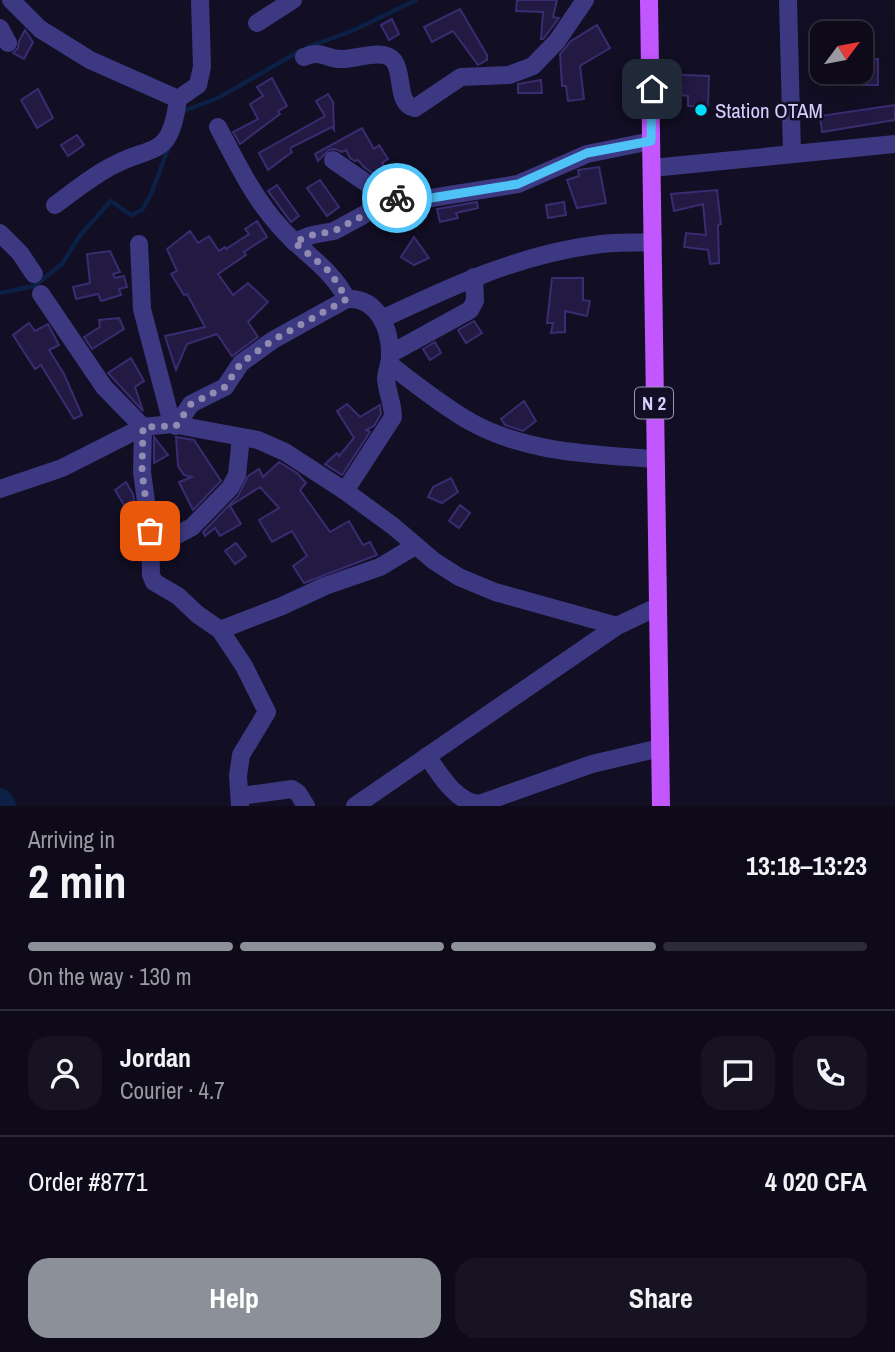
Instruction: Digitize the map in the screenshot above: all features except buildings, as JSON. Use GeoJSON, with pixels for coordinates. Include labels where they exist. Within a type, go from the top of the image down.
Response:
{"type":"FeatureCollection","features":[{"type":"Feature","properties":{"kind":"main road","name":"N 2"},"geometry":{"type":"LineString","coordinates":[[649,0],[661,806]]}},
{"type":"Feature","properties":{"kind":"street"},"geometry":{"type":"LineString","coordinates":[[55,205],[104,170],[162,145],[175,121],[178,99],[198,85],[202,67],[200,0]]}},
{"type":"Feature","properties":{"kind":"street"},"geometry":{"type":"LineString","coordinates":[[257,23],[293,0]]}},
{"type":"Feature","properties":{"kind":"street"},"geometry":{"type":"LineString","coordinates":[[304,57],[313,53],[336,59],[382,55],[389,57],[396,63],[403,99],[407,105],[415,108],[461,77],[509,75],[533,66],[557,41],[585,0]]}},
{"type":"Feature","properties":{"kind":"street"},"geometry":{"type":"LineString","coordinates":[[788,0],[792,153]]}},
{"type":"Feature","properties":{"kind":"street"},"geometry":{"type":"LineString","coordinates":[[12,5],[40,29],[90,60],[178,99]]}},
{"type":"Feature","properties":{"kind":"street"},"geometry":{"type":"LineString","coordinates":[[218,127],[276,224],[330,272],[347,299]]}},
{"type":"Feature","properties":{"kind":"street"},"geometry":{"type":"LineString","coordinates":[[294,242],[334,231],[402,196],[431,198],[518,184],[587,153],[651,141]]}},
{"type":"Feature","properties":{"kind":"street"},"geometry":{"type":"LineString","coordinates":[[652,168],[895,144]]}},
{"type":"Feature","properties":{"kind":"street"},"geometry":{"type":"LineString","coordinates":[[333,160],[391,200]]}},
{"type":"Feature","properties":{"kind":"street"},"geometry":{"type":"LineString","coordinates":[[0,233],[20,253],[34,275]]}},
{"type":"Feature","properties":{"kind":"street"},"geometry":{"type":"LineString","coordinates":[[382,319],[474,277],[538,256],[595,244],[653,243]]}},
{"type":"Feature","properties":{"kind":"street"},"geometry":{"type":"LineString","coordinates":[[139,244],[142,309],[174,425]]}},
{"type":"Feature","properties":{"kind":"street"},"geometry":{"type":"LineString","coordinates":[[390,359],[470,310],[475,301],[474,277]]}},
{"type":"Feature","properties":{"kind":"street"},"geometry":{"type":"LineString","coordinates":[[41,295],[104,387],[143,427],[142,472],[151,575],[154,582],[177,596],[220,630],[244,666],[267,712],[241,755],[238,776],[240,801],[292,789],[306,806]]}},
{"type":"Feature","properties":{"kind":"street"},"geometry":{"type":"LineString","coordinates":[[174,425],[191,404],[225,387],[241,363],[273,340],[347,299],[358,298],[368,302],[382,319],[390,359],[386,380],[393,409],[391,424],[345,491]]}},
{"type":"Feature","properties":{"kind":"street"},"geometry":{"type":"LineString","coordinates":[[390,359],[470,421],[520,442],[546,449],[654,459]]}},
{"type":"Feature","properties":{"kind":"street"},"geometry":{"type":"LineString","coordinates":[[0,489],[62,468],[143,427],[174,425],[258,440],[285,452],[345,491],[415,546],[460,577],[495,592],[617,626]]}},
{"type":"Feature","properties":{"kind":"street"},"geometry":{"type":"LineString","coordinates":[[150,544],[192,527],[230,488],[237,475],[241,437]]}},
{"type":"Feature","properties":{"kind":"street"},"geometry":{"type":"LineString","coordinates":[[220,630],[326,586],[380,567],[415,546]]}},
{"type":"Feature","properties":{"kind":"street"},"geometry":{"type":"LineString","coordinates":[[355,806],[617,626],[657,607]]}},
{"type":"Feature","properties":{"kind":"street"},"geometry":{"type":"LineString","coordinates":[[427,756],[446,782],[465,801],[479,804],[592,764],[660,748]]}},
{"type":"Feature","properties":{"kind":"waterway"},"geometry":{"type":"LineString","coordinates":[[308,47],[352,31],[416,0]]}},
{"type":"Feature","properties":{"kind":"waterway"},"geometry":{"type":"LineString","coordinates":[[181,112],[218,98],[300,51]]}},
{"type":"Feature","properties":{"kind":"waterway"},"geometry":{"type":"LineString","coordinates":[[0,293],[34,286],[62,264],[81,234],[111,201],[131,215],[142,210],[170,144]]}},
{"type":"Feature","properties":{"kind":"waterway"},"geometry":{"type":"LineString","coordinates":[[0,802],[2,806]]}},
{"type":"Feature","properties":{"kind":"way so far"},"geometry":{"type":"LineString","coordinates":[[150,531],[142,472],[143,427],[176,426],[191,404],[221,391],[241,363],[273,340],[347,299],[330,272],[294,242],[304,237],[334,231],[397,198]]}},
{"type":"Feature","properties":{"kind":"place","name":"Station OTAM"},"geometry":{"type":"Point","coordinates":[701,110]}},
{"type":"Feature","properties":{"kind":"route"},"geometry":{"type":"LineString","coordinates":[[397,198],[431,198],[518,184],[587,153],[651,141],[652,89]]}}]}
